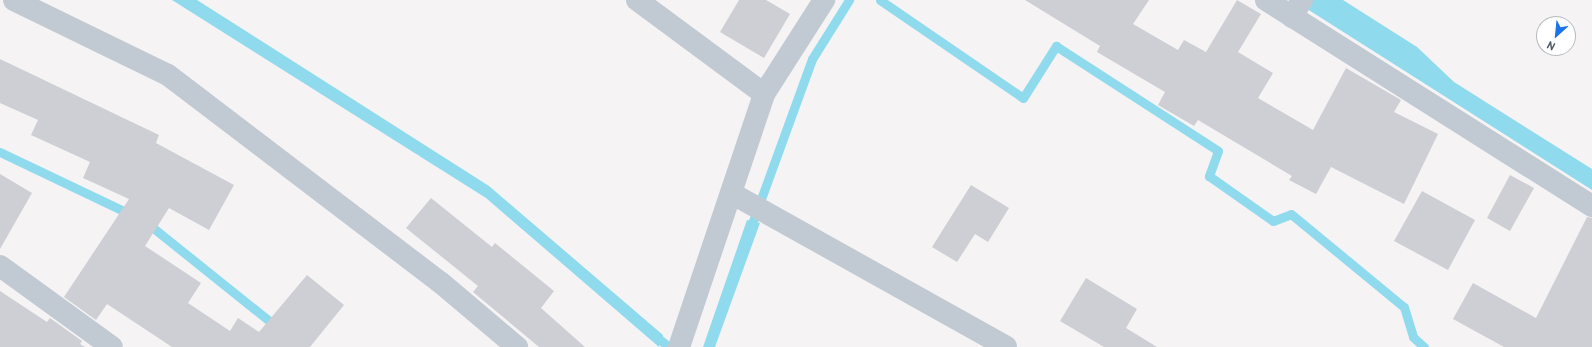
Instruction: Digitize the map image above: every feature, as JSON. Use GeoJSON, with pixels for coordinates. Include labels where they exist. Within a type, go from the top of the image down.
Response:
{"type":"FeatureCollection","features":[{"type":"Feature","properties":{"kind":"street"},"geometry":{"type":"LineString","coordinates":[[14,0],[168,75],[440,282],[517,347]]}},
{"type":"Feature","properties":{"kind":"street"},"geometry":{"type":"LineString","coordinates":[[637,0],[764,94]]}},
{"type":"Feature","properties":{"kind":"street"},"geometry":{"type":"LineString","coordinates":[[680,345],[738,197],[764,94],[824,0]]}},
{"type":"Feature","properties":{"kind":"street"},"geometry":{"type":"LineString","coordinates":[[1266,0],[1297,8],[1592,206]]}},
{"type":"Feature","properties":{"kind":"street"},"geometry":{"type":"LineString","coordinates":[[738,197],[1006,347]]}},
{"type":"Feature","properties":{"kind":"street"},"geometry":{"type":"LineString","coordinates":[[0,266],[112,347]]}},
{"type":"Feature","properties":{"kind":"water"},"geometry":{"type":"Polygon","coordinates":[[[172,0],[197,0],[489,186],[663,335],[659,347],[486,198],[172,0]]]}},
{"type":"Feature","properties":{"kind":"water"},"geometry":{"type":"Polygon","coordinates":[[[1293,0],[1343,0],[1417,47],[1454,82],[1592,169],[1592,190],[1293,0]]]}},
{"type":"Feature","properties":{"kind":"water"},"geometry":{"type":"Polygon","coordinates":[[[747,220],[760,223],[715,347],[703,347],[747,220]]]}},
{"type":"Feature","properties":{"kind":"building"},"geometry":{"type":"Polygon","coordinates":[[[739,0],[766,0],[790,14],[764,58],[720,32],[739,0]]]}},
{"type":"Feature","properties":{"kind":"building"},"geometry":{"type":"Polygon","coordinates":[[[1025,0],[1149,0],[1133,24],[1178,50],[1184,40],[1206,52],[1237,0],[1261,14],[1238,52],[1273,73],[1258,98],[1313,130],[1346,68],[1401,100],[1394,112],[1438,134],[1404,204],[1331,167],[1316,194],[1289,180],[1292,176],[1198,120],[1194,126],[1158,105],[1165,92],[1097,52],[1100,46],[1025,0]]]}},
{"type":"Feature","properties":{"kind":"building"},"geometry":{"type":"Polygon","coordinates":[[[0,59],[159,135],[156,143],[234,185],[209,230],[169,208],[145,246],[201,283],[188,303],[230,331],[238,318],[259,332],[307,275],[344,305],[310,347],[172,347],[107,304],[96,320],[64,297],[129,199],[83,178],[90,162],[31,135],[38,120],[0,103],[0,59]]]}},
{"type":"Feature","properties":{"kind":"building"},"geometry":{"type":"Polygon","coordinates":[[[0,174],[32,193],[0,249],[0,174]]]}},
{"type":"Feature","properties":{"kind":"building"},"geometry":{"type":"Polygon","coordinates":[[[1510,175],[1534,188],[1510,231],[1487,218],[1510,175]]]}},
{"type":"Feature","properties":{"kind":"building"},"geometry":{"type":"Polygon","coordinates":[[[971,185],[1009,208],[988,242],[975,234],[957,262],[932,247],[971,185]]]}},
{"type":"Feature","properties":{"kind":"building"},"geometry":{"type":"Polygon","coordinates":[[[1422,191],[1475,220],[1448,270],[1394,241],[1422,191]]]}},
{"type":"Feature","properties":{"kind":"building"},"geometry":{"type":"Polygon","coordinates":[[[431,198],[492,247],[495,243],[554,291],[541,308],[585,347],[539,347],[473,292],[478,286],[406,228],[431,198]]]}},
{"type":"Feature","properties":{"kind":"building"},"geometry":{"type":"Polygon","coordinates":[[[1587,217],[1592,218],[1592,347],[1504,347],[1453,319],[1473,283],[1536,318],[1587,217]]]}},
{"type":"Feature","properties":{"kind":"building"},"geometry":{"type":"Polygon","coordinates":[[[1086,278],[1137,309],[1126,328],[1157,347],[1104,347],[1060,321],[1086,278]]]}},
{"type":"Feature","properties":{"kind":"building"},"geometry":{"type":"Polygon","coordinates":[[[0,291],[47,322],[50,318],[82,341],[80,344],[85,347],[0,347],[0,291]]]}},
{"type":"Feature","properties":{"kind":"waterway"},"geometry":{"type":"LineString","coordinates":[[749,232],[812,59],[849,0]]}},
{"type":"Feature","properties":{"kind":"waterway"},"geometry":{"type":"LineString","coordinates":[[880,0],[1023,98],[1056,46],[1218,151],[1209,176],[1273,221],[1291,214],[1404,307],[1413,337],[1424,347]]}},
{"type":"Feature","properties":{"kind":"waterway"},"geometry":{"type":"LineString","coordinates":[[0,152],[132,215]]}},
{"type":"Feature","properties":{"kind":"waterway"},"geometry":{"type":"LineString","coordinates":[[147,223],[277,327]]}},
{"type":"Feature","properties":{"kind":"waterway"},"geometry":{"type":"LineString","coordinates":[[653,334],[669,347]]}}]}
